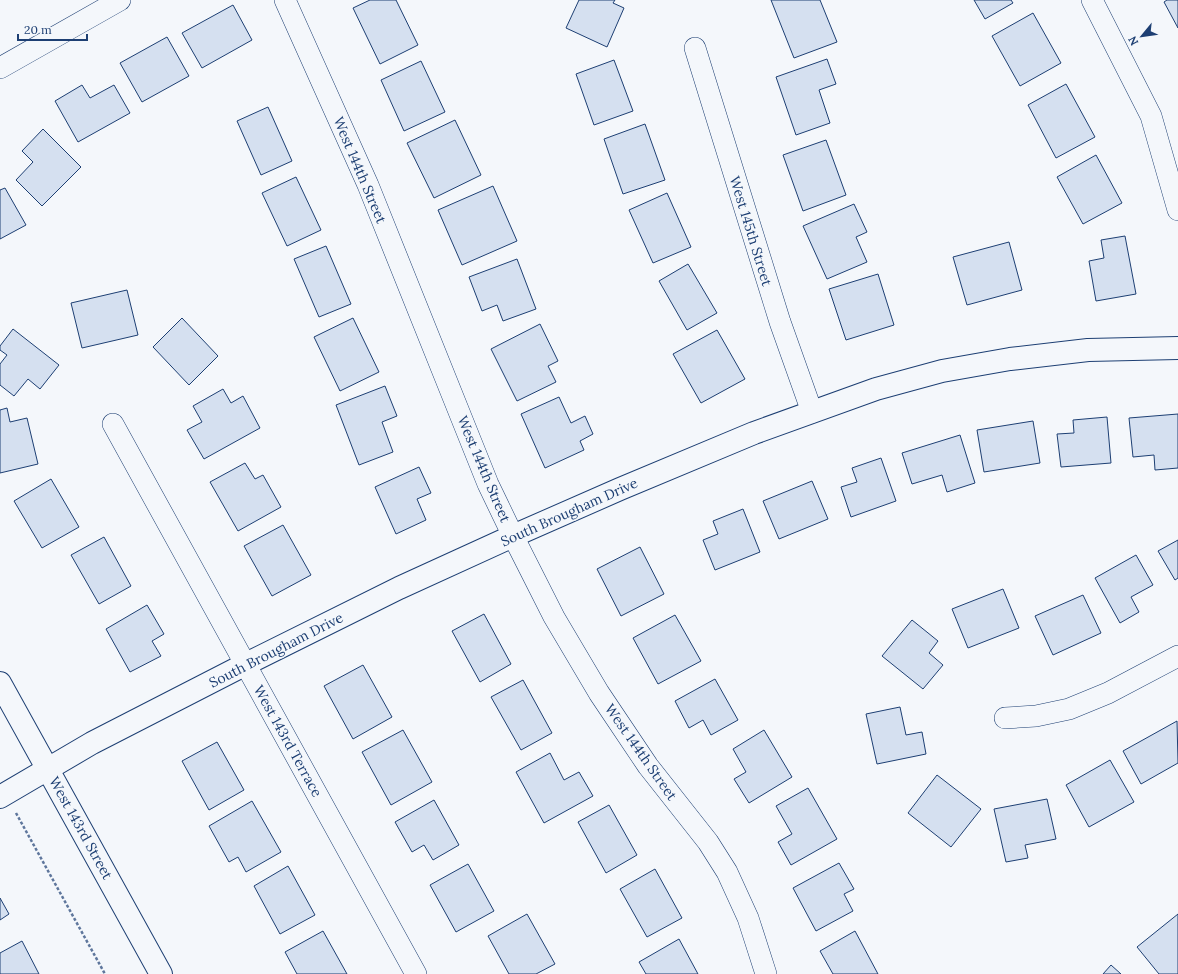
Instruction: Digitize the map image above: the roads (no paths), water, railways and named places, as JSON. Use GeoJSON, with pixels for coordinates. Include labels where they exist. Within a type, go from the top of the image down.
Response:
{"type":"FeatureCollection","features":[{"type":"Feature","properties":{"kind":"street"},"geometry":{"type":"LineString","coordinates":[[0,68],[120,0]]}},
{"type":"Feature","properties":{"kind":"street","name":"West 144th Street"},"geometry":{"type":"LineString","coordinates":[[285,0],[368,186],[488,484],[513,536],[554,617],[600,693],[648,766],[708,842],[726,872],[748,918],[766,974]]}},
{"type":"Feature","properties":{"kind":"street"},"geometry":{"type":"LineString","coordinates":[[1092,0],[1151,116],[1178,210]]}},
{"type":"Feature","properties":{"kind":"street","name":"West 145th Street"},"geometry":{"type":"LineString","coordinates":[[695,48],[780,322],[812,412]]}},
{"type":"Feature","properties":{"kind":"street","name":"South Brougham Drive"},"geometry":{"type":"LineString","coordinates":[[3,796],[92,743],[399,588],[620,489],[747,436],[876,389],[942,371],[1002,360],[1088,350],[1178,348]]}},
{"type":"Feature","properties":{"kind":"street","name":"West 143rd Terrace"},"geometry":{"type":"LineString","coordinates":[[113,424],[416,974]]}},
{"type":"Feature","properties":{"kind":"street"},"geometry":{"type":"LineString","coordinates":[[1005,718],[1036,716],[1069,709],[1108,693],[1178,656]]}},
{"type":"Feature","properties":{"kind":"street","name":"West 143rd Street"},"geometry":{"type":"LineString","coordinates":[[0,683],[161,974]]}}]}
